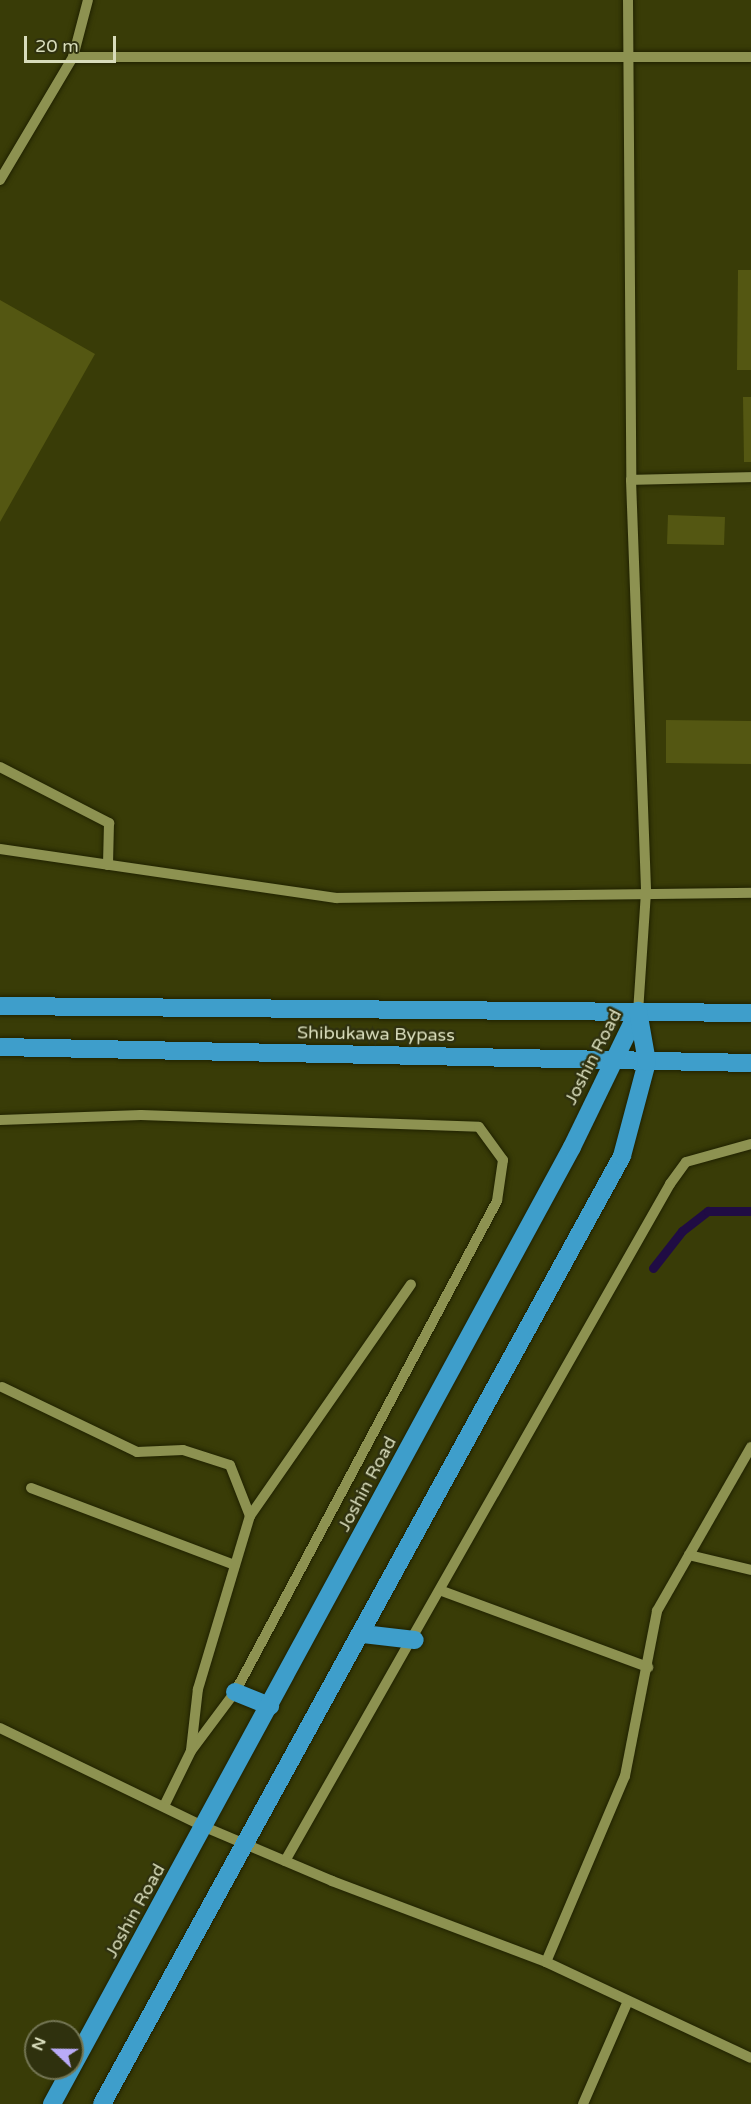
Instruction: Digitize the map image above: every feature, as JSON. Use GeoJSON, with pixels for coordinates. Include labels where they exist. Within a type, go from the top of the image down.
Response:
{"type":"FeatureCollection","features":[{"type":"Feature","properties":{"kind":"highway","name":"Shibukawa Bypass"},"geometry":{"type":"LineString","coordinates":[[0,1006],[751,1013]]}},
{"type":"Feature","properties":{"kind":"highway","name":"Joshin Road"},"geometry":{"type":"LineString","coordinates":[[52,2104],[205,1827],[573,1147],[611,1060],[638,1011]]}},
{"type":"Feature","properties":{"kind":"highway","name":"Joshin Road"},"geometry":{"type":"LineString","coordinates":[[102,2104],[249,1845],[622,1156],[647,1062],[638,1011]]}},
{"type":"Feature","properties":{"kind":"highway","name":"Shibukawa Bypass"},"geometry":{"type":"LineString","coordinates":[[0,1047],[751,1063]]}},
{"type":"Feature","properties":{"kind":"highway"},"geometry":{"type":"LineString","coordinates":[[363,1634],[415,1640]]}},
{"type":"Feature","properties":{"kind":"highway"},"geometry":{"type":"LineString","coordinates":[[235,1692],[270,1706]]}},
{"type":"Feature","properties":{"kind":"street"},"geometry":{"type":"LineString","coordinates":[[0,180],[73,57],[88,0]]}},
{"type":"Feature","properties":{"kind":"street"},"geometry":{"type":"LineString","coordinates":[[628,0],[631,480],[646,892],[638,1011]]}},
{"type":"Feature","properties":{"kind":"street"},"geometry":{"type":"LineString","coordinates":[[73,57],[630,61],[751,57]]}},
{"type":"Feature","properties":{"kind":"street"},"geometry":{"type":"LineString","coordinates":[[631,480],[751,477]]}},
{"type":"Feature","properties":{"kind":"street"},"geometry":{"type":"LineString","coordinates":[[0,767],[109,823],[108,865]]}},
{"type":"Feature","properties":{"kind":"street"},"geometry":{"type":"LineString","coordinates":[[0,849],[336,898],[646,892],[751,893]]}},
{"type":"Feature","properties":{"kind":"street"},"geometry":{"type":"LineString","coordinates":[[0,1120],[141,1115],[479,1127],[503,1160],[497,1201],[235,1692],[191,1750],[164,1806]]}},
{"type":"Feature","properties":{"kind":"street"},"geometry":{"type":"LineString","coordinates":[[285,1861],[415,1640],[670,1184],[686,1162],[751,1144]]}},
{"type":"Feature","properties":{"kind":"street"},"geometry":{"type":"LineString","coordinates":[[191,1750],[198,1689],[250,1516],[411,1284]]}},
{"type":"Feature","properties":{"kind":"street"},"geometry":{"type":"LineString","coordinates":[[2,1387],[137,1452],[183,1450],[230,1465],[250,1516]]}},
{"type":"Feature","properties":{"kind":"street"},"geometry":{"type":"LineString","coordinates":[[546,1962],[625,1776],[657,1611],[751,1447]]}},
{"type":"Feature","properties":{"kind":"street"},"geometry":{"type":"LineString","coordinates":[[32,1488],[235,1565]]}},
{"type":"Feature","properties":{"kind":"street"},"geometry":{"type":"LineString","coordinates":[[689,1555],[751,1570]]}},
{"type":"Feature","properties":{"kind":"street"},"geometry":{"type":"LineString","coordinates":[[442,1591],[648,1666]]}},
{"type":"Feature","properties":{"kind":"street"},"geometry":{"type":"LineString","coordinates":[[0,1728],[205,1827],[285,1861],[546,1962],[751,2058]]}},
{"type":"Feature","properties":{"kind":"street"},"geometry":{"type":"LineString","coordinates":[[583,2104],[628,2001]]}},
{"type":"Feature","properties":{"kind":"building"},"geometry":{"type":"Polygon","coordinates":[[[738,270],[751,270],[751,370],[737,370],[738,270]]]}},
{"type":"Feature","properties":{"kind":"building"},"geometry":{"type":"Polygon","coordinates":[[[0,300],[95,354],[0,522],[0,300]]]}},
{"type":"Feature","properties":{"kind":"building"},"geometry":{"type":"Polygon","coordinates":[[[743,397],[751,397],[751,462],[744,462],[743,397]]]}},
{"type":"Feature","properties":{"kind":"building"},"geometry":{"type":"Polygon","coordinates":[[[668,515],[725,517],[724,545],[667,544],[668,515]]]}},
{"type":"Feature","properties":{"kind":"building"},"geometry":{"type":"Polygon","coordinates":[[[666,720],[751,721],[751,764],[666,763],[666,720]]]}},
{"type":"Feature","properties":{"kind":"waterway"},"geometry":{"type":"LineString","coordinates":[[653,1268],[682,1231],[708,1211],[751,1211]]}}]}
